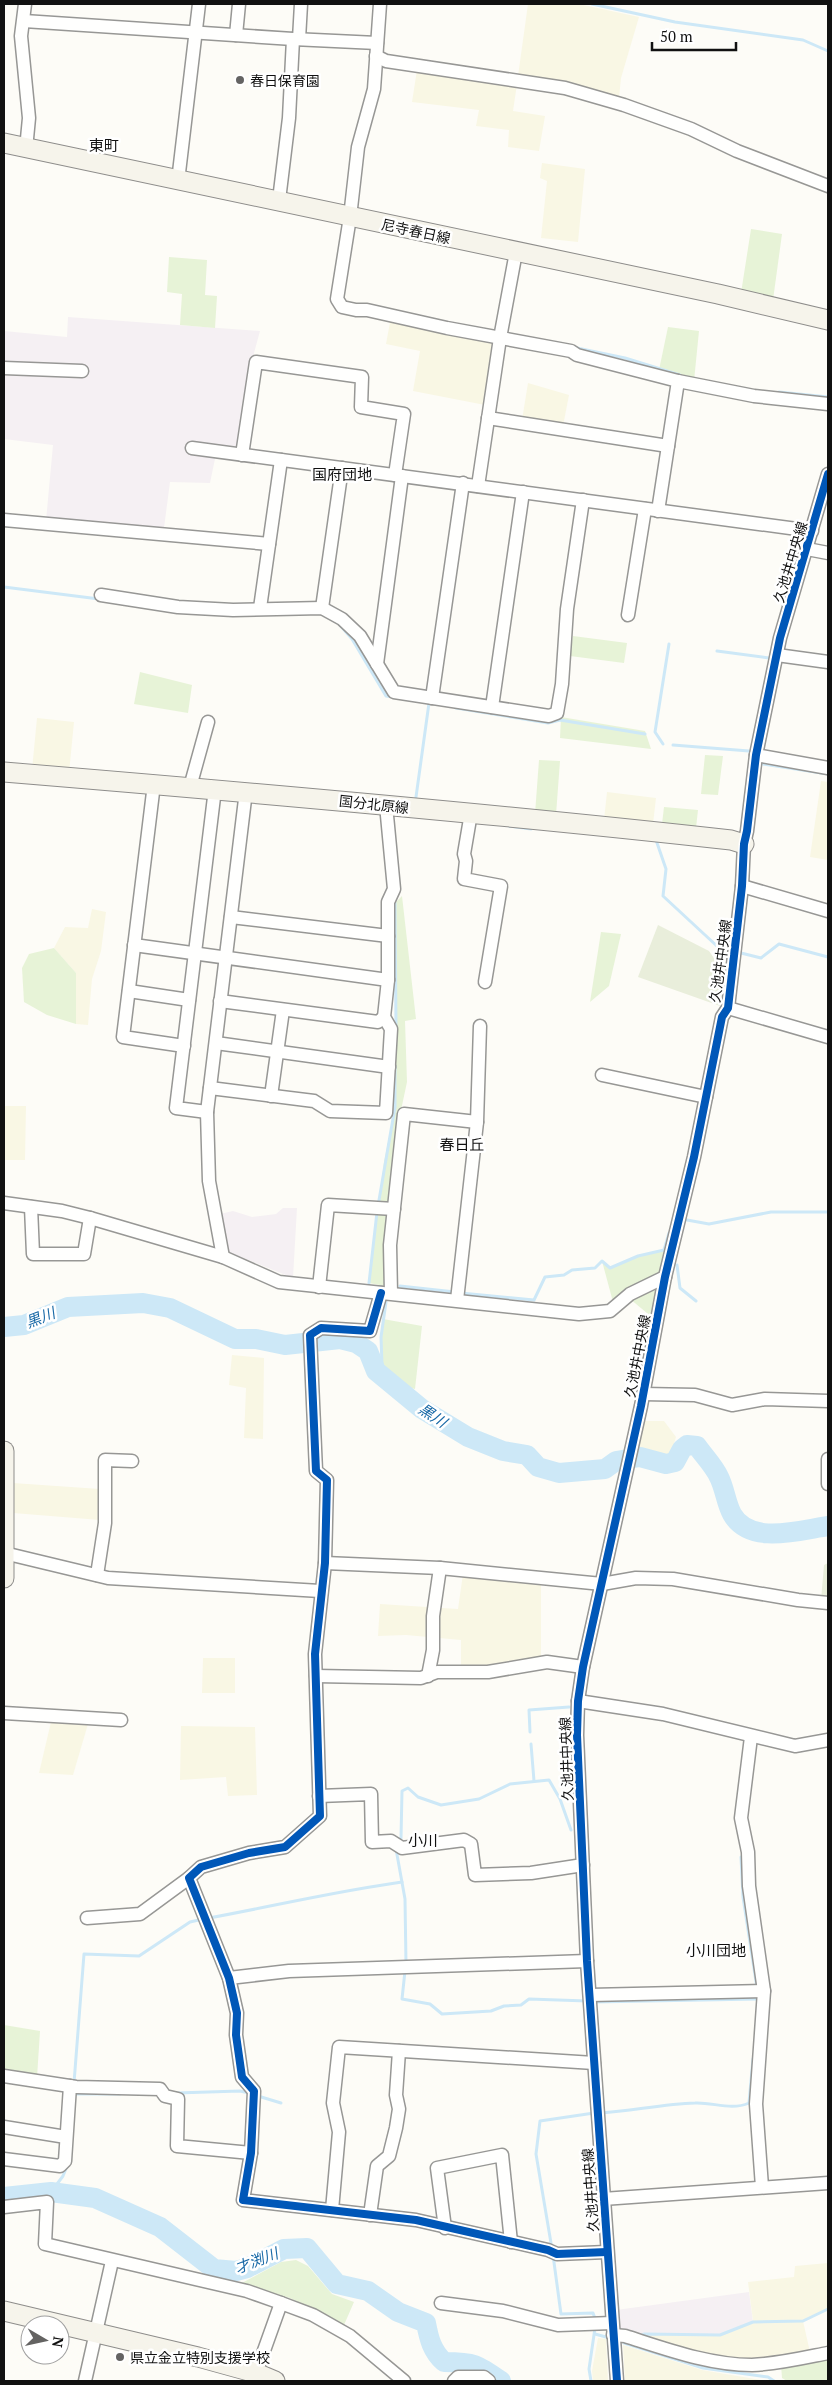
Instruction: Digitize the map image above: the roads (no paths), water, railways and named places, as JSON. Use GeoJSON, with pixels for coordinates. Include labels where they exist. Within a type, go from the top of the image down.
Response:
{"type":"FeatureCollection","features":[{"type":"Feature","properties":{"kind":"street"},"geometry":{"type":"LineString","coordinates":[[25,4],[21,36],[29,118],[26,149]]}},
{"type":"Feature","properties":{"kind":"street"},"geometry":{"type":"LineString","coordinates":[[178,181],[199,4]]}},
{"type":"Feature","properties":{"kind":"street"},"geometry":{"type":"LineString","coordinates":[[236,35],[239,4]]}},
{"type":"Feature","properties":{"kind":"street"},"geometry":{"type":"LineString","coordinates":[[279,200],[301,4]]}},
{"type":"Feature","properties":{"kind":"street"},"geometry":{"type":"LineString","coordinates":[[380,4],[377,43],[381,58],[358,147],[350,217],[337,298],[342,307],[500,333],[678,381],[754,396],[828,404]]}},
{"type":"Feature","properties":{"kind":"street"},"geometry":{"type":"LineString","coordinates":[[24,21],[296,40],[377,43]]}},
{"type":"Feature","properties":{"kind":"street"},"geometry":{"type":"LineString","coordinates":[[381,58],[573,91],[624,105],[691,128],[737,151],[828,186]]}},
{"type":"Feature","properties":{"kind":"street","name":"尼寺春日線"},"geometry":{"type":"LineString","coordinates":[[4,144],[178,181],[279,200],[350,217],[718,294],[828,320]]}},
{"type":"Feature","properties":{"kind":"street"},"geometry":{"type":"LineString","coordinates":[[478,486],[500,333],[516,252]]}},
{"type":"Feature","properties":{"kind":"street"},"geometry":{"type":"LineString","coordinates":[[242,455],[256,362],[362,377],[361,407],[404,414],[376,664]]}},
{"type":"Feature","properties":{"kind":"street"},"geometry":{"type":"LineString","coordinates":[[4,368],[82,371]]}},
{"type":"Feature","properties":{"kind":"street"},"geometry":{"type":"LineString","coordinates":[[628,615],[668,446],[678,381]]}},
{"type":"Feature","properties":{"kind":"street"},"geometry":{"type":"LineString","coordinates":[[488,418],[668,446]]}},
{"type":"Feature","properties":{"kind":"street"},"geometry":{"type":"LineString","coordinates":[[192,448],[812,531]]}},
{"type":"Feature","properties":{"kind":"street"},"geometry":{"type":"LineString","coordinates":[[260,608],[281,460]]}},
{"type":"Feature","properties":{"kind":"street"},"geometry":{"type":"LineString","coordinates":[[322,608],[342,468]]}},
{"type":"Feature","properties":{"kind":"street","name":"久池井中央線"},"geometry":{"type":"LineString","coordinates":[[617,2381],[587,1961],[577,1735],[578,1701],[583,1668],[643,1394],[665,1277],[706,1097],[722,1017],[728,1008],[742,886],[744,844],[748,831],[756,755],[777,655],[828,474]]}},
{"type":"Feature","properties":{"kind":"street"},"geometry":{"type":"LineString","coordinates":[[432,698],[463,484]]}},
{"type":"Feature","properties":{"kind":"street"},"geometry":{"type":"LineString","coordinates":[[492,708],[523,492]]}},
{"type":"Feature","properties":{"kind":"street"},"geometry":{"type":"LineString","coordinates":[[101,595],[178,607],[232,610],[322,608],[342,619],[360,636],[394,692],[549,716],[557,713],[562,684],[567,609],[582,500]]}},
{"type":"Feature","properties":{"kind":"street"},"geometry":{"type":"LineString","coordinates":[[4,520],[269,544]]}},
{"type":"Feature","properties":{"kind":"street"},"geometry":{"type":"LineString","coordinates":[[807,549],[828,553]]}},
{"type":"Feature","properties":{"kind":"street"},"geometry":{"type":"LineString","coordinates":[[777,655],[828,662]]}},
{"type":"Feature","properties":{"kind":"street"},"geometry":{"type":"LineString","coordinates":[[190,787],[208,722]]}},
{"type":"Feature","properties":{"kind":"street"},"geometry":{"type":"LineString","coordinates":[[756,755],[828,768]]}},
{"type":"Feature","properties":{"kind":"street","name":"国分北原線"},"geometry":{"type":"LineString","coordinates":[[4,772],[246,791],[731,840],[744,844]]}},
{"type":"Feature","properties":{"kind":"street"},"geometry":{"type":"LineString","coordinates":[[154,784],[123,1037],[184,1046]]}},
{"type":"Feature","properties":{"kind":"street"},"geometry":{"type":"LineString","coordinates":[[207,1112],[176,1108],[215,789]]}},
{"type":"Feature","properties":{"kind":"street"},"geometry":{"type":"LineString","coordinates":[[223,1257],[209,1181],[207,1112],[246,791]]}},
{"type":"Feature","properties":{"kind":"street"},"geometry":{"type":"LineString","coordinates":[[210,1088],[314,1101],[330,1111],[386,1113],[391,1029],[384,1017],[388,980],[388,902],[394,889],[386,805]]}},
{"type":"Feature","properties":{"kind":"street"},"geometry":{"type":"LineString","coordinates":[[471,813],[464,854],[466,861],[464,879],[500,886],[485,982]]}},
{"type":"Feature","properties":{"kind":"street"},"geometry":{"type":"LineString","coordinates":[[742,886],[828,911]]}},
{"type":"Feature","properties":{"kind":"street"},"geometry":{"type":"LineString","coordinates":[[231,917],[388,936]]}},
{"type":"Feature","properties":{"kind":"street"},"geometry":{"type":"LineString","coordinates":[[134,945],[388,980]]}},
{"type":"Feature","properties":{"kind":"street"},"geometry":{"type":"LineString","coordinates":[[129,991],[189,1000]]}},
{"type":"Feature","properties":{"kind":"street"},"geometry":{"type":"LineString","coordinates":[[220,1001],[378,1022],[384,1017]]}},
{"type":"Feature","properties":{"kind":"street"},"geometry":{"type":"LineString","coordinates":[[728,1008],[828,1037]]}},
{"type":"Feature","properties":{"kind":"street"},"geometry":{"type":"LineString","coordinates":[[271,1096],[283,1010]]}},
{"type":"Feature","properties":{"kind":"street"},"geometry":{"type":"LineString","coordinates":[[457,1300],[477,1122],[480,1026]]}},
{"type":"Feature","properties":{"kind":"street"},"geometry":{"type":"LineString","coordinates":[[216,1043],[389,1067]]}},
{"type":"Feature","properties":{"kind":"street"},"geometry":{"type":"LineString","coordinates":[[602,1075],[706,1097]]}},
{"type":"Feature","properties":{"kind":"street"},"geometry":{"type":"LineString","coordinates":[[88,1918],[140,1914],[202,1867],[249,1854],[285,1847],[320,1816],[315,1654],[324,1562],[327,1480],[316,1471],[310,1335],[320,1328],[370,1331],[386,1293],[404,1114],[477,1122]]}},
{"type":"Feature","properties":{"kind":"street"},"geometry":{"type":"LineString","coordinates":[[4,1203],[90,1218],[223,1257],[279,1282],[319,1287],[579,1314],[610,1311],[630,1294],[665,1277]]}},
{"type":"Feature","properties":{"kind":"street"},"geometry":{"type":"LineString","coordinates":[[319,1287],[328,1205],[394,1209]]}},
{"type":"Feature","properties":{"kind":"street"},"geometry":{"type":"LineString","coordinates":[[31,1207],[33,1254],[84,1254],[90,1218]]}},
{"type":"Feature","properties":{"kind":"street"},"geometry":{"type":"LineString","coordinates":[[643,1394],[695,1395],[732,1405],[766,1399],[828,1401]]}},
{"type":"Feature","properties":{"kind":"street"},"geometry":{"type":"LineString","coordinates":[[4,1451],[4,1578]]}},
{"type":"Feature","properties":{"kind":"street"},"geometry":{"type":"LineString","coordinates":[[828,1459],[828,1484]]}},
{"type":"Feature","properties":{"kind":"street"},"geometry":{"type":"LineString","coordinates":[[97,1575],[105,1523],[105,1460],[132,1461]]}},
{"type":"Feature","properties":{"kind":"street"},"geometry":{"type":"LineString","coordinates":[[4,1553],[108,1578],[320,1591]]}},
{"type":"Feature","properties":{"kind":"street"},"geometry":{"type":"LineString","coordinates":[[324,1562],[440,1568],[602,1584],[636,1578],[673,1579],[798,1600],[828,1603]]}},
{"type":"Feature","properties":{"kind":"street"},"geometry":{"type":"LineString","coordinates":[[428,1676],[433,1650],[433,1616],[440,1568]]}},
{"type":"Feature","properties":{"kind":"street"},"geometry":{"type":"LineString","coordinates":[[316,1676],[421,1678],[437,1672],[488,1672],[547,1662],[583,1668]]}},
{"type":"Feature","properties":{"kind":"street"},"geometry":{"type":"LineString","coordinates":[[578,1701],[663,1714],[751,1737],[795,1746],[828,1740]]}},
{"type":"Feature","properties":{"kind":"street"},"geometry":{"type":"LineString","coordinates":[[4,1713],[121,1720]]}},
{"type":"Feature","properties":{"kind":"street"},"geometry":{"type":"LineString","coordinates":[[751,1737],[741,1818],[748,1852],[748,1886],[759,1991],[756,2104],[762,2187]]}},
{"type":"Feature","properties":{"kind":"street"},"geometry":{"type":"LineString","coordinates":[[320,1796],[371,1794],[372,1842],[397,1845],[464,1840],[471,1844],[474,1875],[532,1873],[583,1864]]}},
{"type":"Feature","properties":{"kind":"street"},"geometry":{"type":"LineString","coordinates":[[189,1878],[229,1978],[237,2013],[236,2035],[242,2077],[254,2095],[251,2153],[244,2200],[416,2220],[552,2252],[607,2252]]}},
{"type":"Feature","properties":{"kind":"street"},"geometry":{"type":"LineString","coordinates":[[229,1978],[289,1971],[587,1961]]}},
{"type":"Feature","properties":{"kind":"street"},"geometry":{"type":"LineString","coordinates":[[590,1999],[759,1991]]}},
{"type":"Feature","properties":{"kind":"street"},"geometry":{"type":"LineString","coordinates":[[332,2210],[339,2132],[333,2103],[339,2047],[594,2064]]}},
{"type":"Feature","properties":{"kind":"street"},"geometry":{"type":"LineString","coordinates":[[370,2214],[377,2166],[389,2156],[396,2128],[399,2109],[396,2095],[399,2051]]}},
{"type":"Feature","properties":{"kind":"street"},"geometry":{"type":"LineString","coordinates":[[4,2076],[73,2087],[163,2093],[178,2100],[177,2146],[251,2153]]}},
{"type":"Feature","properties":{"kind":"street"},"geometry":{"type":"LineString","coordinates":[[4,2159],[60,2166],[65,2161],[73,2087]]}},
{"type":"Feature","properties":{"kind":"street"},"geometry":{"type":"LineString","coordinates":[[4,2127],[66,2138]]}},
{"type":"Feature","properties":{"kind":"street"},"geometry":{"type":"LineString","coordinates":[[445,2228],[436,2168],[502,2156],[511,2242]]}},
{"type":"Feature","properties":{"kind":"street"},"geometry":{"type":"LineString","coordinates":[[603,2199],[828,2183]]}},
{"type":"Feature","properties":{"kind":"street"},"geometry":{"type":"LineString","coordinates":[[4,2208],[47,2202],[45,2244],[248,2291],[313,2315],[350,2336],[404,2381]]}},
{"type":"Feature","properties":{"kind":"street"},"geometry":{"type":"LineString","coordinates":[[85,2381],[112,2261]]}},
{"type":"Feature","properties":{"kind":"street"},"geometry":{"type":"LineString","coordinates":[[256,2373],[281,2303]]}},
{"type":"Feature","properties":{"kind":"street"},"geometry":{"type":"LineString","coordinates":[[441,2303],[503,2311],[558,2325],[595,2324],[612,2329],[625,2336],[696,2358],[750,2365],[778,2363],[828,2352]]}},
{"type":"Feature","properties":{"kind":"street"},"geometry":{"type":"LineString","coordinates":[[4,2311],[256,2373],[275,2381]]}},
{"type":"Feature","properties":{"kind":"street"},"geometry":{"type":"LineString","coordinates":[[454,2381],[458,2377],[484,2377],[489,2381]]}},
{"type":"Feature","properties":{"kind":"waterway"},"geometry":{"type":"LineString","coordinates":[[592,4],[675,22],[803,40],[828,51]]}},
{"type":"Feature","properties":{"kind":"waterway"},"geometry":{"type":"LineString","coordinates":[[577,348],[625,358],[680,375]]}},
{"type":"Feature","properties":{"kind":"waterway"},"geometry":{"type":"LineString","coordinates":[[779,392],[828,397]]}},
{"type":"Feature","properties":{"kind":"waterway"},"geometry":{"type":"LineString","coordinates":[[4,587],[99,599]]}},
{"type":"Feature","properties":{"kind":"waterway"},"geometry":{"type":"LineString","coordinates":[[339,624],[352,639],[386,696],[393,697]]}},
{"type":"Feature","properties":{"kind":"waterway"},"geometry":{"type":"LineString","coordinates":[[663,744],[655,732],[669,644]]}},
{"type":"Feature","properties":{"kind":"waterway"},"geometry":{"type":"LineString","coordinates":[[717,651],[769,658]]}},
{"type":"Feature","properties":{"kind":"waterway"},"geometry":{"type":"LineString","coordinates":[[416,797],[429,703]]}},
{"type":"Feature","properties":{"kind":"waterway"},"geometry":{"type":"LineString","coordinates":[[456,708],[548,723],[560,720],[645,734]]}},
{"type":"Feature","properties":{"kind":"waterway"},"geometry":{"type":"LineString","coordinates":[[673,745],[749,751]]}},
{"type":"Feature","properties":{"kind":"waterway"},"geometry":{"type":"LineString","coordinates":[[763,764],[828,774]]}},
{"type":"Feature","properties":{"kind":"waterway"},"geometry":{"type":"LineString","coordinates":[[509,826],[531,829]]}},
{"type":"Feature","properties":{"kind":"waterway"},"geometry":{"type":"LineString","coordinates":[[656,840],[666,869],[663,896],[718,947],[725,949]]}},
{"type":"Feature","properties":{"kind":"waterway"},"geometry":{"type":"LineString","coordinates":[[395,903],[396,1027]]}},
{"type":"Feature","properties":{"kind":"waterway"},"geometry":{"type":"LineString","coordinates":[[741,953],[761,958],[779,944],[828,957]]}},
{"type":"Feature","properties":{"kind":"waterway"},"geometry":{"type":"LineString","coordinates":[[378,1206],[395,1107],[395,1066]]}},
{"type":"Feature","properties":{"kind":"waterway"},"geometry":{"type":"LineString","coordinates":[[369,1283],[377,1212]]}},
{"type":"Feature","properties":{"kind":"waterway"},"geometry":{"type":"LineString","coordinates":[[687,1220],[709,1224],[771,1212],[828,1212]]}},
{"type":"Feature","properties":{"kind":"waterway"},"geometry":{"type":"LineString","coordinates":[[461,1293],[534,1300],[545,1277],[564,1275],[572,1270],[595,1268],[602,1261],[610,1268],[638,1256],[664,1250],[669,1233]]}},
{"type":"Feature","properties":{"kind":"waterway"},"geometry":{"type":"LineString","coordinates":[[677,1265],[680,1288],[696,1301]]}},
{"type":"Feature","properties":{"kind":"waterway"},"geometry":{"type":"LineString","coordinates":[[400,1286],[455,1292]]}},
{"type":"Feature","properties":{"kind":"waterway"},"geometry":{"type":"LineString","coordinates":[[376,1371],[382,1365],[381,1337],[386,1302]]}},
{"type":"Feature","properties":{"kind":"waterway","name":"黒川"},"geometry":{"type":"LineString","coordinates":[[4,1327],[24,1325],[68,1307],[143,1303],[170,1308],[235,1339],[256,1339],[285,1345],[340,1339],[356,1343],[368,1351],[376,1371],[422,1409],[468,1437],[503,1451],[527,1455],[538,1467],[559,1473],[605,1469],[616,1461],[640,1457],[666,1464],[675,1462],[682,1449],[687,1445],[697,1446],[717,1473],[730,1510],[740,1524],[751,1530],[763,1533],[790,1532],[828,1526]]}},
{"type":"Feature","properties":{"kind":"waterway"},"geometry":{"type":"LineString","coordinates":[[530,1732],[529,1710],[569,1707]]}},
{"type":"Feature","properties":{"kind":"waterway"},"geometry":{"type":"LineString","coordinates":[[531,1744],[534,1781]]}},
{"type":"Feature","properties":{"kind":"waterway"},"geometry":{"type":"LineString","coordinates":[[398,1843],[401,1838],[402,1791],[408,1788],[418,1797],[441,1805],[479,1799],[510,1784],[549,1780],[560,1799],[571,1830]]}},
{"type":"Feature","properties":{"kind":"waterway"},"geometry":{"type":"LineString","coordinates":[[396,1849],[405,1899],[406,1964]]}},
{"type":"Feature","properties":{"kind":"waterway"},"geometry":{"type":"LineString","coordinates":[[741,1857],[743,1897],[757,1988]]}},
{"type":"Feature","properties":{"kind":"waterway"},"geometry":{"type":"LineString","coordinates":[[209,1918],[402,1882]]}},
{"type":"Feature","properties":{"kind":"waterway"},"geometry":{"type":"LineString","coordinates":[[74,2083],[84,1954],[139,1956],[190,1922],[203,1919]]}},
{"type":"Feature","properties":{"kind":"waterway"},"geometry":{"type":"LineString","coordinates":[[405,1971],[402,1999],[430,2004],[442,2014],[491,2011],[504,2006],[521,2005],[529,1999],[587,2001]]}},
{"type":"Feature","properties":{"kind":"waterway"},"geometry":{"type":"LineString","coordinates":[[593,2002],[758,1999]]}},
{"type":"Feature","properties":{"kind":"waterway"},"geometry":{"type":"LineString","coordinates":[[601,2113],[683,2104],[702,2103],[736,2106],[749,2103],[753,2059]]}},
{"type":"Feature","properties":{"kind":"waterway"},"geometry":{"type":"LineString","coordinates":[[176,2093],[240,2091],[249,2093]]}},
{"type":"Feature","properties":{"kind":"waterway"},"geometry":{"type":"LineString","coordinates":[[74,2094],[120,2094]]}},
{"type":"Feature","properties":{"kind":"waterway"},"geometry":{"type":"LineString","coordinates":[[258,2096],[281,2103]]}},
{"type":"Feature","properties":{"kind":"waterway"},"geometry":{"type":"LineString","coordinates":[[552,2249],[536,2154],[540,2121],[594,2113]]}},
{"type":"Feature","properties":{"kind":"waterway"},"geometry":{"type":"LineString","coordinates":[[51,2192],[63,2176],[67,2166]]}},
{"type":"Feature","properties":{"kind":"waterway","name":"才渕川"},"geometry":{"type":"LineString","coordinates":[[4,2197],[51,2192],[95,2198],[160,2227],[214,2269],[236,2271],[247,2268],[284,2249],[307,2248],[337,2284],[368,2291],[398,2312],[426,2323],[432,2344],[444,2362],[475,2365],[501,2381]]}},
{"type":"Feature","properties":{"kind":"waterway"},"geometry":{"type":"LineString","coordinates":[[553,2255],[561,2314],[593,2313],[596,2321]]}},
{"type":"Feature","properties":{"kind":"waterway"},"geometry":{"type":"LineString","coordinates":[[640,2336],[644,2334],[720,2335],[753,2322],[803,2321],[828,2309]]}},
{"type":"Feature","properties":{"kind":"waterway"},"geometry":{"type":"LineString","coordinates":[[591,2381],[589,2369],[595,2328]]}},
{"type":"Feature","properties":{"kind":"waterway"},"geometry":{"type":"LineString","coordinates":[[595,2334],[606,2337]]}},
{"type":"Feature","properties":{"kind":"waterway"},"geometry":{"type":"LineString","coordinates":[[624,2343],[703,2368],[768,2377],[774,2381]]}},
{"type":"Feature","properties":{"kind":"place","name":"春日保育園"},"geometry":{"type":"Point","coordinates":[240,80]}},
{"type":"Feature","properties":{"kind":"place","name":"県立金立特別支援学校"},"geometry":{"type":"Point","coordinates":[120,2357]}},
{"type":"Feature","properties":{"kind":"district","name":"東町"},"geometry":{"type":"Point","coordinates":[104,145]}},
{"type":"Feature","properties":{"kind":"district","name":"国府団地"},"geometry":{"type":"Point","coordinates":[342,474]}},
{"type":"Feature","properties":{"kind":"district","name":"春日丘"},"geometry":{"type":"Point","coordinates":[462,1144]}},
{"type":"Feature","properties":{"kind":"district","name":"小川"},"geometry":{"type":"Point","coordinates":[423,1840]}},
{"type":"Feature","properties":{"kind":"district","name":"小川団地"},"geometry":{"type":"Point","coordinates":[716,1950]}}]}
